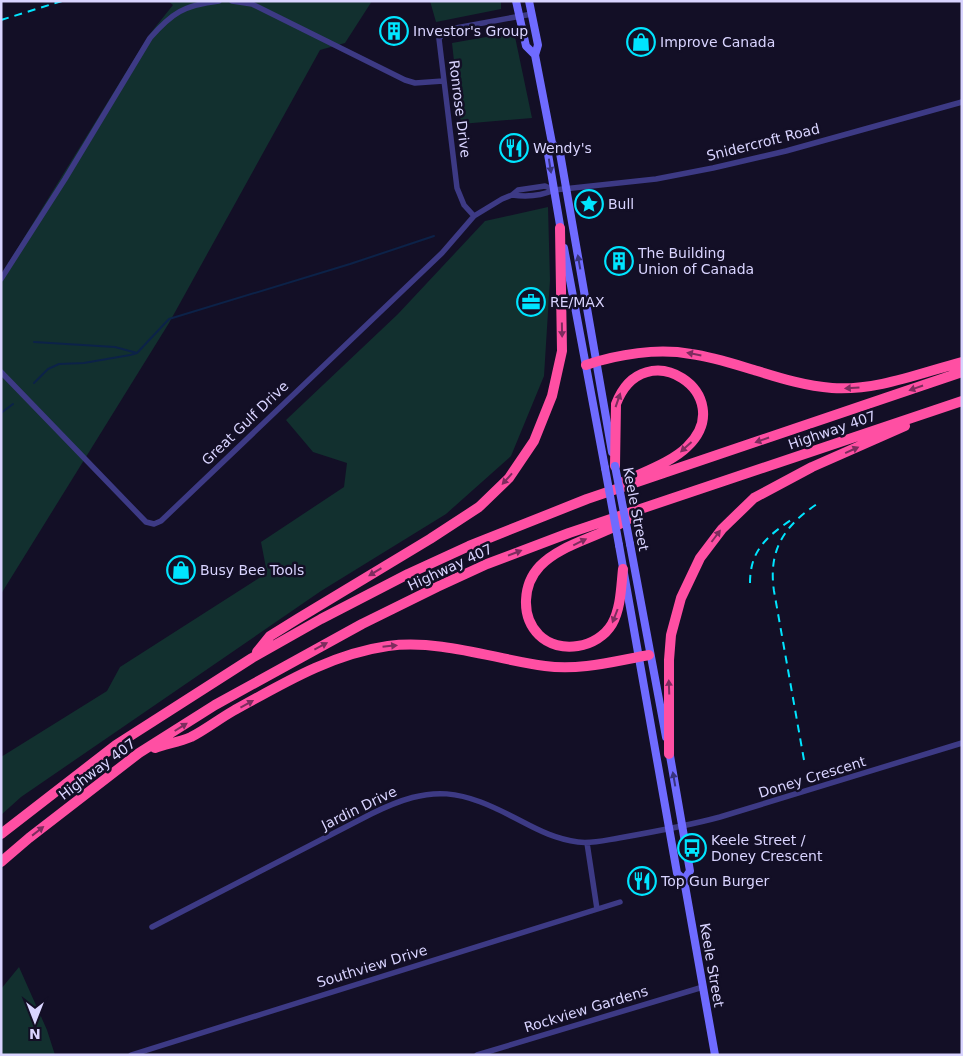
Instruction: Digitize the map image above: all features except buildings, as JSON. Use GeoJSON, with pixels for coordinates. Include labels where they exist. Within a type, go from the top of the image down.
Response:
{"type":"FeatureCollection","features":[{"type":"Feature","properties":{"kind":"highway"},"geometry":{"type":"LineString","coordinates":[[252,658],[270,636],[479,507],[509,478],[534,441],[552,396],[562,351],[560,228]]}},
{"type":"Feature","properties":{"kind":"highway"},"geometry":{"type":"LineString","coordinates":[[591,364],[603,359],[657,352],[692,354],[729,362],[796,382],[834,388],[874,386],[962,362]]}},
{"type":"Feature","properties":{"kind":"highway"},"geometry":{"type":"LineString","coordinates":[[587,499],[676,456],[696,438],[703,423],[700,397],[694,388],[679,376],[664,370],[647,371],[628,382],[619,395],[616,404],[610,467]]}},
{"type":"Feature","properties":{"kind":"highway","name":"Highway 407"},"geometry":{"type":"LineString","coordinates":[[1,834],[116,745],[252,658],[321,619],[416,570],[469,546],[587,499],[962,372]]}},
{"type":"Feature","properties":{"kind":"highway"},"geometry":{"type":"LineString","coordinates":[[669,754],[671,636],[681,598],[700,558],[722,529],[754,498],[812,467],[962,401]]}},
{"type":"Feature","properties":{"kind":"highway","name":"Highway 407"},"geometry":{"type":"LineString","coordinates":[[1,862],[139,753],[215,705],[292,661],[437,586],[522,550],[962,401]]}},
{"type":"Feature","properties":{"kind":"highway"},"geometry":{"type":"LineString","coordinates":[[624,569],[617,612],[612,625],[602,637],[586,645],[569,647],[551,643],[538,634],[529,618],[525,600],[528,585],[542,564],[555,555],[668,499]]}},
{"type":"Feature","properties":{"kind":"highway"},"geometry":{"type":"LineString","coordinates":[[139,753],[190,737],[288,681],[326,662],[358,651],[390,645],[421,645],[562,668],[581,668],[644,656]]}},
{"type":"Feature","properties":{"kind":"main road","name":"Keele Street"},"geometry":{"type":"LineString","coordinates":[[516,1],[526,46],[536,55]]}},
{"type":"Feature","properties":{"kind":"main road","name":"Keele Street"},"geometry":{"type":"LineString","coordinates":[[529,1],[538,45],[536,55],[552,143],[560,153],[566,189],[591,364],[610,467],[619,545],[644,656],[669,754],[690,870],[684,880]]}},
{"type":"Feature","properties":{"kind":"main road","name":"Keele Street"},"geometry":{"type":"LineString","coordinates":[[552,143],[548,154],[560,228],[591,364]]}},
{"type":"Feature","properties":{"kind":"main road","name":"Keele Street"},"geometry":{"type":"LineString","coordinates":[[610,467],[630,544],[669,828],[677,873],[684,880],[715,1055]]}},
{"type":"Feature","properties":{"kind":"street"},"geometry":{"type":"LineString","coordinates":[[1,280],[150,38],[179,10],[219,1]]}},
{"type":"Feature","properties":{"kind":"street"},"geometry":{"type":"LineString","coordinates":[[232,1],[252,4],[406,80],[415,83],[443,81]]}},
{"type":"Feature","properties":{"kind":"street","name":"Ronrose Drive"},"geometry":{"type":"LineString","coordinates":[[474,216],[464,205],[457,188],[439,39],[445,30],[532,14]]}},
{"type":"Feature","properties":{"kind":"street","name":"Snidercroft Road"},"geometry":{"type":"LineString","coordinates":[[554,190],[656,178],[726,165],[786,151],[962,102]]}},
{"type":"Feature","properties":{"kind":"street","name":"Great Gulf Drive"},"geometry":{"type":"LineString","coordinates":[[1,372],[146,522],[154,524],[161,521],[432,262],[474,216],[512,195],[546,194],[554,190]]}},
{"type":"Feature","properties":{"kind":"street","name":"Doney Crescent"},"geometry":{"type":"LineString","coordinates":[[669,828],[682,827],[739,812],[962,743]]}},
{"type":"Feature","properties":{"kind":"street","name":"Jardin Drive"},"geometry":{"type":"LineString","coordinates":[[152,928],[374,813],[414,796],[438,793],[455,794],[470,798],[501,811],[545,834],[587,843],[669,828]]}},
{"type":"Feature","properties":{"kind":"street"},"geometry":{"type":"LineString","coordinates":[[587,843],[598,909]]}},
{"type":"Feature","properties":{"kind":"street","name":"Southview Drive"},"geometry":{"type":"LineString","coordinates":[[131,1055],[620,902]]}},
{"type":"Feature","properties":{"kind":"street","name":"Rockview Gardens"},"geometry":{"type":"LineString","coordinates":[[477,1055],[703,987]]}},
{"type":"Feature","properties":{"kind":"green space"},"geometry":{"type":"Polygon","coordinates":[[[168,1],[372,1],[345,43],[320,50],[169,323],[1,594],[1,275],[149,35],[173,5],[168,1]]]}},
{"type":"Feature","properties":{"kind":"green space"},"geometry":{"type":"Polygon","coordinates":[[[430,1],[501,1],[501,9],[436,22],[430,1]]]}},
{"type":"Feature","properties":{"kind":"green space"},"geometry":{"type":"Polygon","coordinates":[[[514,32],[532,118],[461,124],[452,43],[514,32]]]}},
{"type":"Feature","properties":{"kind":"green space"},"geometry":{"type":"Polygon","coordinates":[[[548,207],[550,280],[544,376],[511,456],[446,514],[321,591],[21,797],[1,815],[1,757],[107,691],[120,667],[267,573],[261,542],[344,487],[347,463],[313,452],[286,420],[398,314],[485,221],[548,207]]]}},
{"type":"Feature","properties":{"kind":"green space"},"geometry":{"type":"Polygon","coordinates":[[[19,967],[47,1030],[55,1055],[1,1055],[1,989],[19,967]]]}},
{"type":"Feature","properties":{"kind":"waterway"},"geometry":{"type":"LineString","coordinates":[[34,383],[48,369],[59,364],[84,363],[137,353],[169,319],[350,264],[434,236]]}},
{"type":"Feature","properties":{"kind":"waterway"},"geometry":{"type":"LineString","coordinates":[[34,342],[115,347],[137,353]]}},
{"type":"Feature","properties":{"kind":"waterway"},"geometry":{"type":"LineString","coordinates":[[1,413],[13,404]]}},
{"type":"Feature","properties":{"kind":"railway"},"geometry":{"type":"LineString","coordinates":[[1,20],[62,1]]}},
{"type":"Feature","properties":{"kind":"railway"},"geometry":{"type":"LineString","coordinates":[[804,760],[774,591],[773,576],[776,551],[787,530],[805,512],[817,504]]}},
{"type":"Feature","properties":{"kind":"railway"},"geometry":{"type":"LineString","coordinates":[[750,583],[756,553],[767,539],[791,520]]}},
{"type":"Feature","properties":{"kind":"place","name":"Investor's Group"},"geometry":{"type":"Point","coordinates":[394,31]}},
{"type":"Feature","properties":{"kind":"place","name":"Improve Canada"},"geometry":{"type":"Point","coordinates":[641,42]}},
{"type":"Feature","properties":{"kind":"place","name":"Wendy's"},"geometry":{"type":"Point","coordinates":[514,148]}},
{"type":"Feature","properties":{"kind":"place","name":"Bull"},"geometry":{"type":"Point","coordinates":[589,204]}},
{"type":"Feature","properties":{"kind":"place","name":"The Building Union of Canada"},"geometry":{"type":"Point","coordinates":[619,261]}},
{"type":"Feature","properties":{"kind":"place","name":"RE/MAX"},"geometry":{"type":"Point","coordinates":[531,302]}},
{"type":"Feature","properties":{"kind":"place","name":"Busy Bee Tools"},"geometry":{"type":"Point","coordinates":[181,570]}},
{"type":"Feature","properties":{"kind":"place","name":"Keele Street / Doney Crescent"},"geometry":{"type":"Point","coordinates":[692,848]}},
{"type":"Feature","properties":{"kind":"place","name":"Top Gun Burger"},"geometry":{"type":"Point","coordinates":[642,881]}}]}
